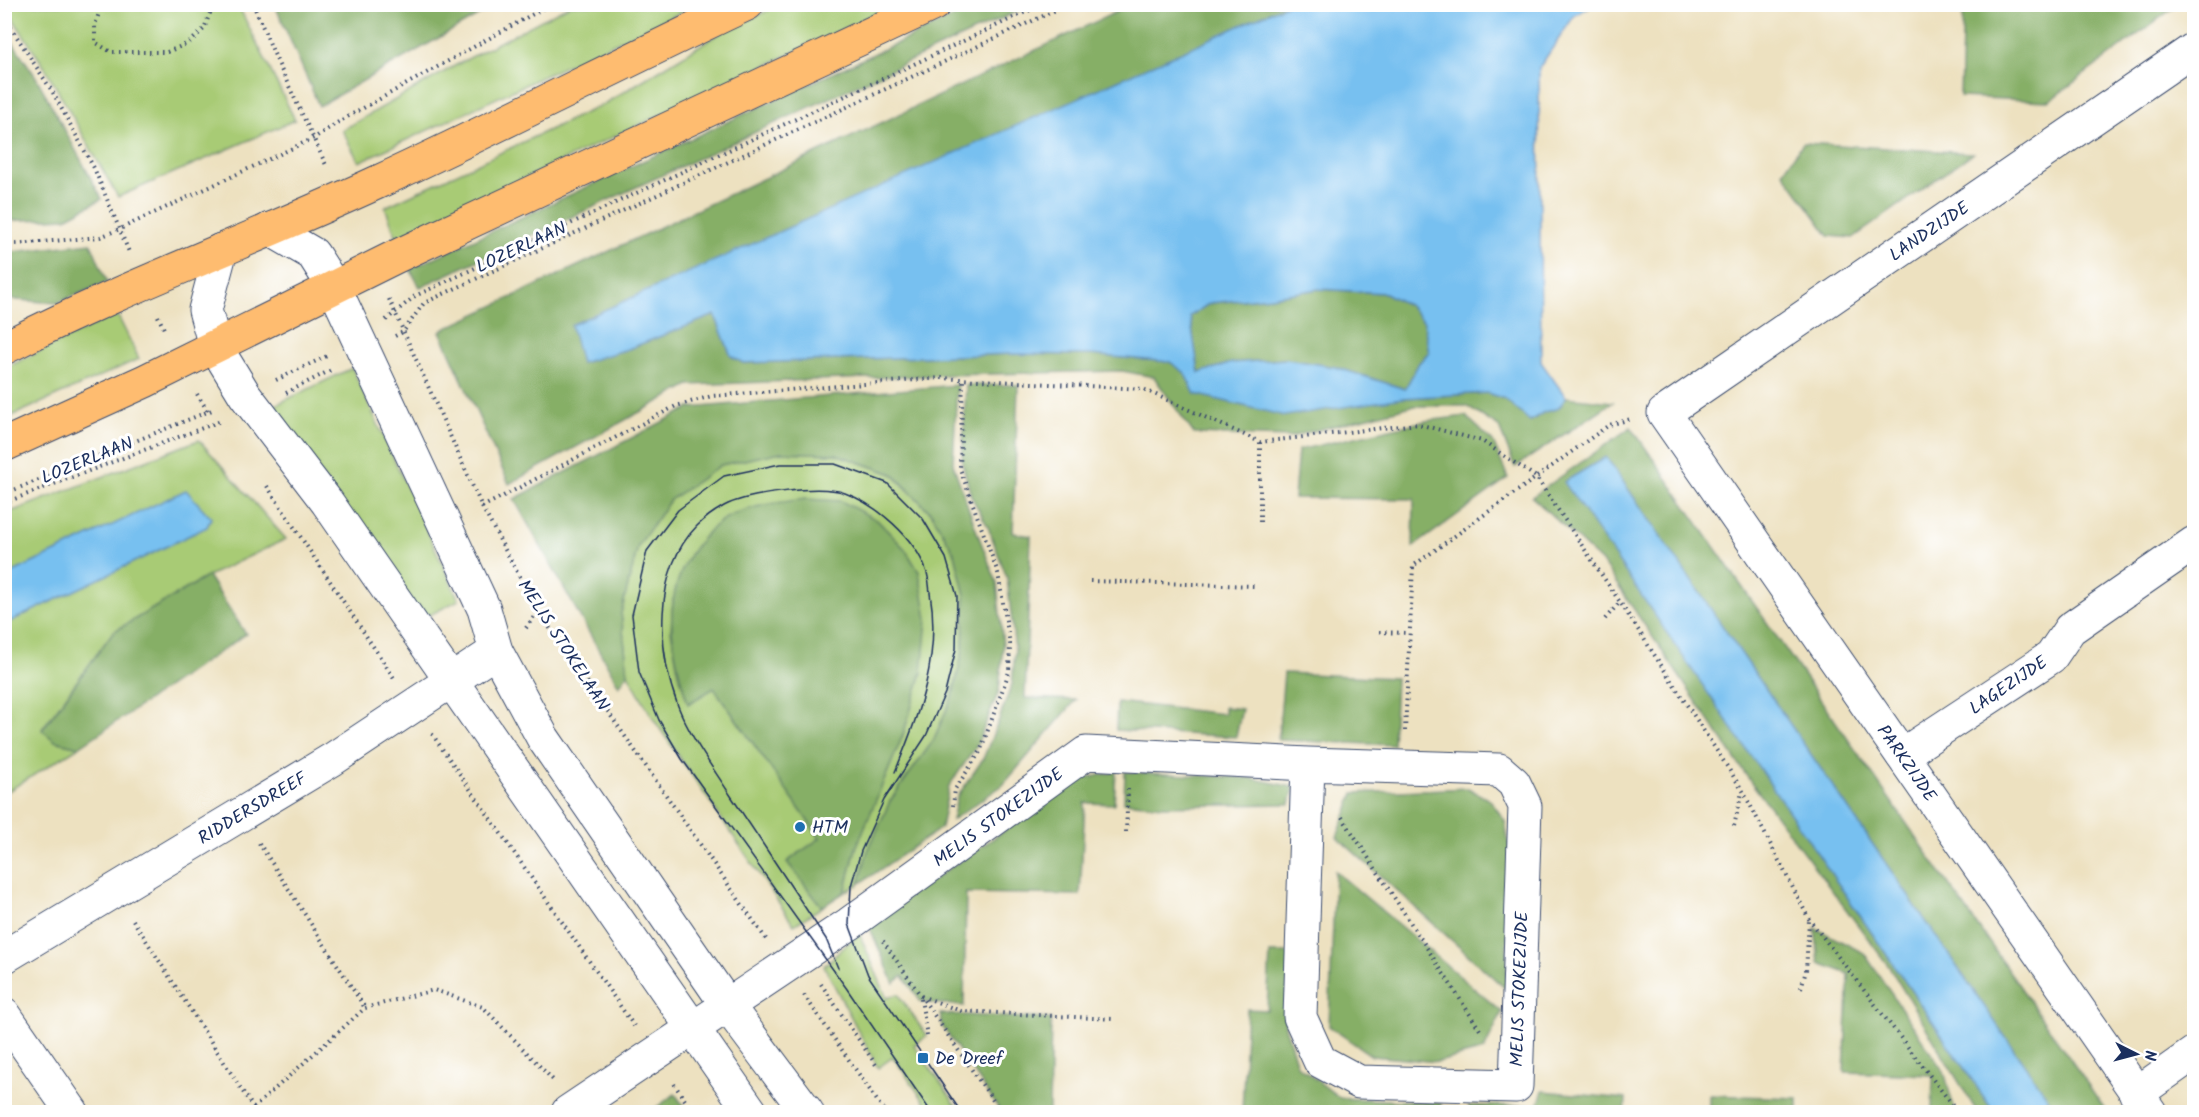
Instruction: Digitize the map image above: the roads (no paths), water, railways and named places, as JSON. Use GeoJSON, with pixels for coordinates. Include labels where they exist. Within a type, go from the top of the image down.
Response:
{"type":"FeatureCollection","features":[{"type":"Feature","properties":{"kind":"main road"},"geometry":{"type":"LineString","coordinates":[[4,348],[121,293],[379,182],[747,4]]}},
{"type":"Feature","properties":{"kind":"main road"},"geometry":{"type":"LineString","coordinates":[[4,445],[145,381],[373,267],[934,4]]}},
{"type":"Feature","properties":{"kind":"street","name":"LANDZIJDE"},"geometry":{"type":"LineString","coordinates":[[1664,412],[2194,49]]}},
{"type":"Feature","properties":{"kind":"street"},"geometry":{"type":"LineString","coordinates":[[270,229],[313,254],[334,287],[484,609],[496,651],[543,738],[727,1005],[807,1113]]}},
{"type":"Feature","properties":{"kind":"street"},"geometry":{"type":"LineString","coordinates":[[221,250],[205,310],[215,346],[250,402],[327,502],[751,1113]]}},
{"type":"Feature","properties":{"kind":"street","name":"PARKZIJDE"},"geometry":{"type":"LineString","coordinates":[[1664,412],[2143,1103]]}},
{"type":"Feature","properties":{"kind":"street","name":"LAGEZIJDE"},"geometry":{"type":"LineString","coordinates":[[1902,755],[2051,657],[2070,629],[2194,543]]}},
{"type":"Feature","properties":{"kind":"street","name":"RIDDERSDREEF"},"geometry":{"type":"LineString","coordinates":[[4,957],[241,814],[413,707],[496,651]]}},
{"type":"Feature","properties":{"kind":"street","name":"MELIS STOKEZIJDE"},"geometry":{"type":"LineString","coordinates":[[727,1005],[863,914],[1086,753],[1403,768],[1499,770],[1514,783],[1525,806],[1516,1086],[1359,1082],[1320,1061],[1300,1017],[1308,764]]}},
{"type":"Feature","properties":{"kind":"street"},"geometry":{"type":"LineString","coordinates":[[573,1109],[727,1005]]}},
{"type":"Feature","properties":{"kind":"street"},"geometry":{"type":"LineString","coordinates":[[4,1014],[72,1113]]}},
{"type":"Feature","properties":{"kind":"street"},"geometry":{"type":"LineString","coordinates":[[2143,1103],[2194,1053]]}},
{"type":"Feature","properties":{"kind":"water"},"geometry":{"type":"Polygon","coordinates":[[[1288,4],[1592,5],[1574,16],[1539,68],[1541,362],[1566,397],[1559,408],[1544,412],[1530,421],[1505,399],[1487,393],[1403,398],[1285,416],[1195,394],[1184,372],[1170,362],[1091,355],[1011,354],[743,363],[731,356],[715,315],[628,349],[581,363],[571,325],[1288,4]],[[1318,289],[1210,303],[1190,316],[1199,373],[1232,363],[1286,359],[1335,367],[1405,389],[1419,363],[1429,352],[1424,322],[1410,306],[1385,293],[1318,289]]]}},
{"type":"Feature","properties":{"kind":"water"},"geometry":{"type":"Polygon","coordinates":[[[1606,457],[2057,1112],[1994,1112],[1564,482],[1606,457]]]}},
{"type":"Feature","properties":{"kind":"water"},"geometry":{"type":"Polygon","coordinates":[[[186,490],[211,518],[207,527],[5,624],[5,576],[186,490]]]}},
{"type":"Feature","properties":{"kind":"tram line"},"geometry":{"type":"LineString","coordinates":[[931,1112],[847,989],[682,759],[659,720],[639,672],[632,615],[647,551],[678,510],[724,476],[780,464],[835,464],[887,483],[923,519],[946,558],[957,596],[956,649],[945,693],[926,736],[884,800],[861,851],[851,886],[849,924],[868,975],[961,1112]]}},
{"type":"Feature","properties":{"kind":"tram line"},"geometry":{"type":"LineString","coordinates":[[838,968],[826,939],[695,741],[683,718],[671,684],[663,637],[666,588],[683,544],[697,526],[713,513],[735,502],[766,494],[802,490],[834,490],[857,498],[882,514],[904,534],[913,546],[928,576],[933,616],[933,640],[920,707],[895,772]]}},
{"type":"Feature","properties":{"kind":"place","name":"HTM"},"geometry":{"type":"Point","coordinates":[800,827]}},
{"type":"Feature","properties":{"kind":"place","name":"De Dreef"},"geometry":{"type":"Point","coordinates":[923,1058]}}]}
